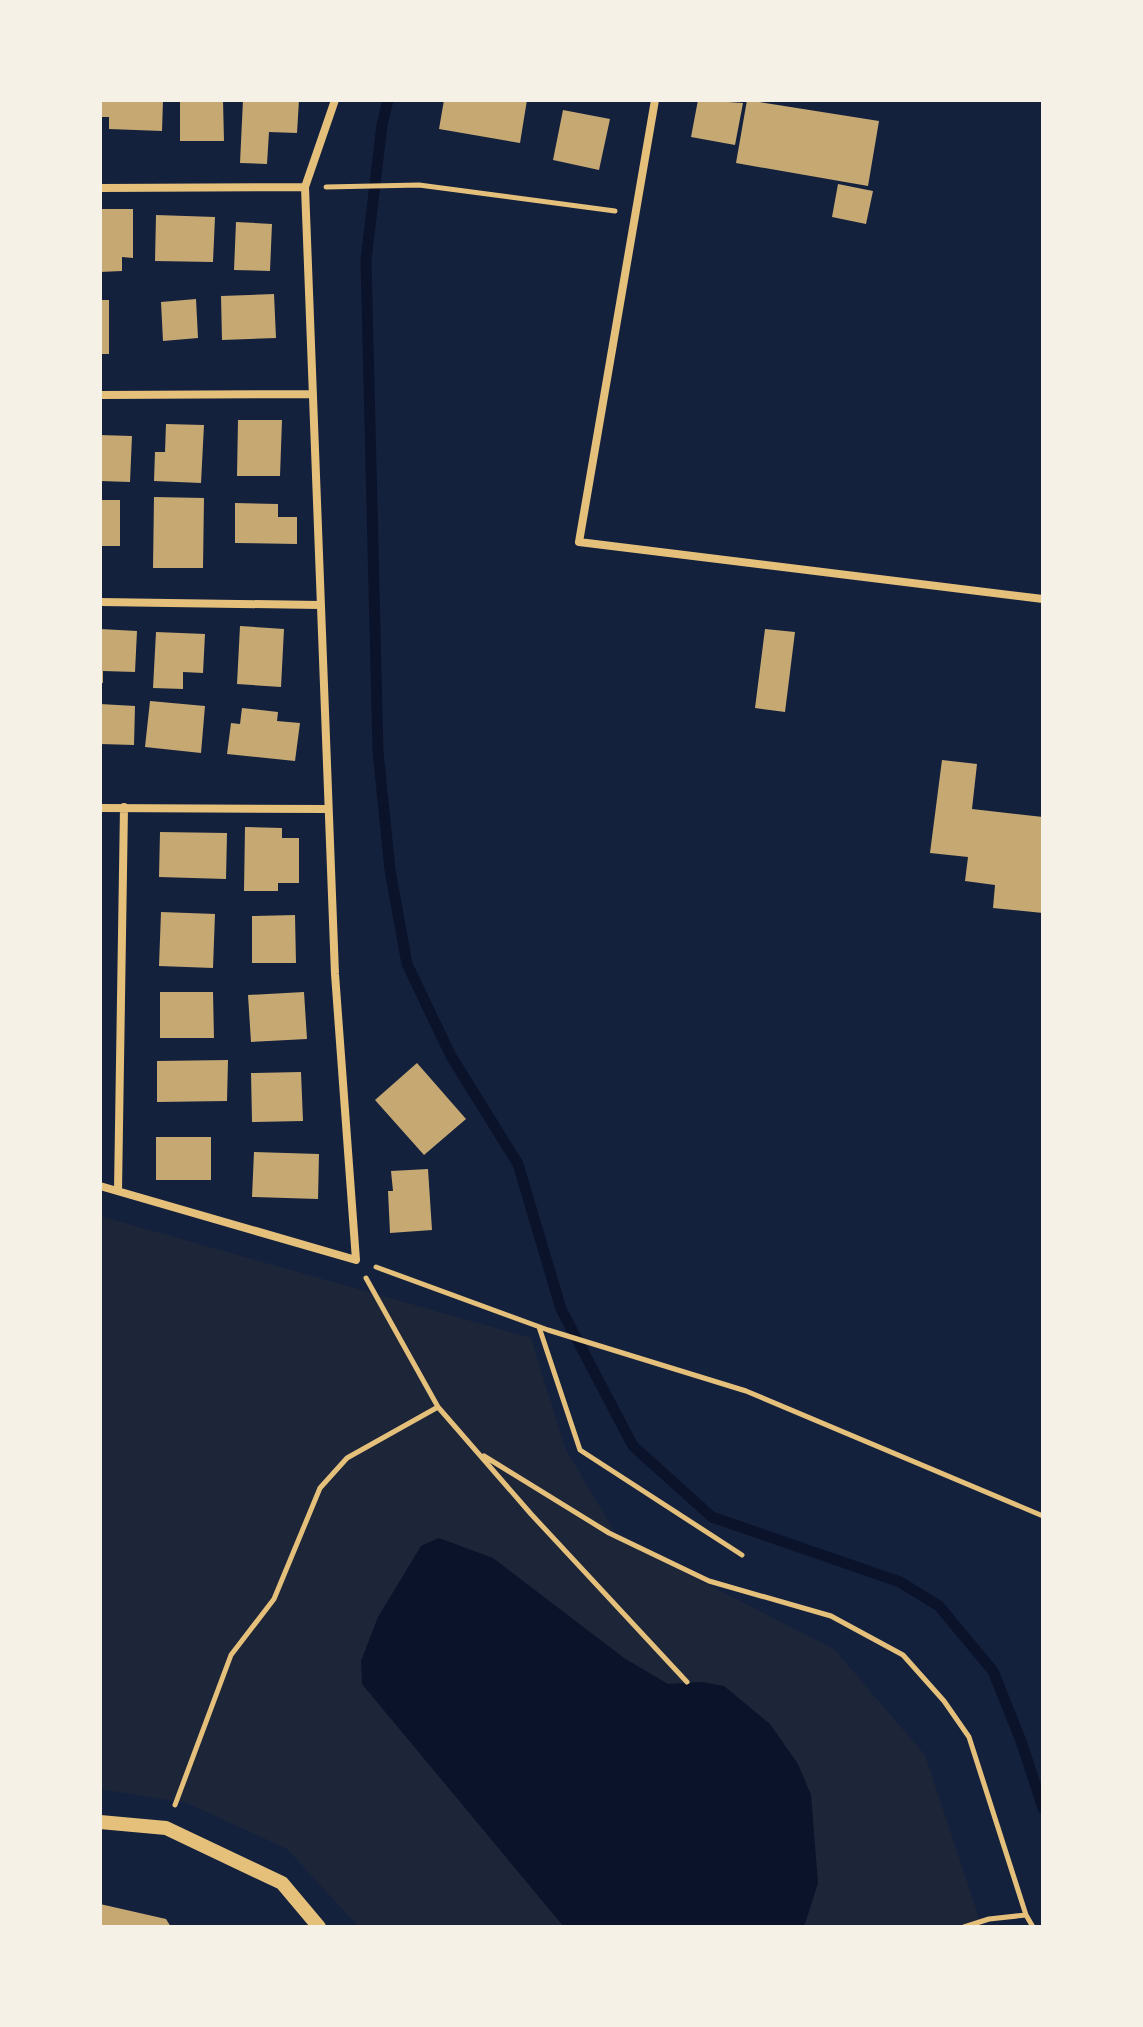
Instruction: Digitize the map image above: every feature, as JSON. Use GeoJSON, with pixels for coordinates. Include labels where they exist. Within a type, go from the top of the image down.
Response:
{"type":"FeatureCollection","features":[{"type":"Feature","properties":{"kind":"street"},"geometry":{"type":"LineString","coordinates":[[100,1186],[356,1260],[335,974],[305,187],[335,100]]}},
{"type":"Feature","properties":{"kind":"street"},"geometry":{"type":"LineString","coordinates":[[655,100],[579,542],[1043,599]]}},
{"type":"Feature","properties":{"kind":"street"},"geometry":{"type":"LineString","coordinates":[[100,188],[305,187]]}},
{"type":"Feature","properties":{"kind":"street"},"geometry":{"type":"LineString","coordinates":[[100,395],[313,394]]}},
{"type":"Feature","properties":{"kind":"street"},"geometry":{"type":"LineString","coordinates":[[100,602],[320,605]]}},
{"type":"Feature","properties":{"kind":"street"},"geometry":{"type":"LineString","coordinates":[[118,1191],[124,807]]}},
{"type":"Feature","properties":{"kind":"street"},"geometry":{"type":"LineString","coordinates":[[100,808],[328,809]]}},
{"type":"Feature","properties":{"kind":"street"},"geometry":{"type":"LineString","coordinates":[[100,1822],[166,1828],[282,1883],[319,1927]]}},
{"type":"Feature","properties":{"kind":"path"},"geometry":{"type":"LineString","coordinates":[[343,187],[419,185],[635,214]]}},
{"type":"Feature","properties":{"kind":"path"},"geometry":{"type":"LineString","coordinates":[[356,1260],[548,1330],[746,1391],[1043,1516]]}},
{"type":"Feature","properties":{"kind":"path"},"geometry":{"type":"LineString","coordinates":[[356,1260],[438,1407],[531,1514],[687,1682]]}},
{"type":"Feature","properties":{"kind":"path"},"geometry":{"type":"LineString","coordinates":[[538,1326],[580,1450],[742,1555]]}},
{"type":"Feature","properties":{"kind":"path"},"geometry":{"type":"LineString","coordinates":[[166,1828],[231,1655],[274,1599],[320,1488],[347,1458],[438,1407]]}},
{"type":"Feature","properties":{"kind":"path"},"geometry":{"type":"LineString","coordinates":[[477,1452],[609,1533],[709,1581],[831,1616],[903,1655],[944,1701],[969,1737],[1026,1915],[1033,1927]]}},
{"type":"Feature","properties":{"kind":"path"},"geometry":{"type":"LineString","coordinates":[[964,1927],[989,1919],[1026,1915]]}},
{"type":"Feature","properties":{"kind":"shaded area"},"geometry":{"type":"Polygon","coordinates":[[[100,1216],[531,1338],[565,1448],[619,1539],[834,1649],[925,1755],[982,1927],[359,1927],[287,1849],[187,1803],[100,1789],[100,1216]]]}},
{"type":"Feature","properties":{"kind":"shaded area"},"geometry":{"type":"Polygon","coordinates":[[[439,1538],[493,1558],[624,1658],[668,1684],[702,1682],[724,1686],[770,1724],[798,1764],[811,1795],[818,1883],[804,1927],[564,1927],[362,1684],[361,1661],[378,1617],[421,1546],[439,1538]]]}},
{"type":"Feature","properties":{"kind":"building"},"geometry":{"type":"Polygon","coordinates":[[[100,100],[163,100],[162,131],[109,129],[109,117],[100,117],[100,100]]]}},
{"type":"Feature","properties":{"kind":"building"},"geometry":{"type":"Polygon","coordinates":[[[180,100],[223,100],[224,141],[180,141],[180,100]]]}},
{"type":"Feature","properties":{"kind":"building"},"geometry":{"type":"Polygon","coordinates":[[[243,100],[299,100],[297,133],[269,132],[267,164],[240,163],[243,100]]]}},
{"type":"Feature","properties":{"kind":"building"},"geometry":{"type":"Polygon","coordinates":[[[444,100],[527,100],[520,143],[439,129],[444,100]]]}},
{"type":"Feature","properties":{"kind":"building"},"geometry":{"type":"Polygon","coordinates":[[[698,100],[743,103],[735,145],[691,137],[698,100]]]}},
{"type":"Feature","properties":{"kind":"building"},"geometry":{"type":"Polygon","coordinates":[[[747,100],[879,121],[868,186],[736,163],[747,100]]]}},
{"type":"Feature","properties":{"kind":"building"},"geometry":{"type":"Polygon","coordinates":[[[563,110],[610,119],[599,170],[553,160],[563,110]]]}},
{"type":"Feature","properties":{"kind":"building"},"geometry":{"type":"Polygon","coordinates":[[[838,184],[873,191],[866,224],[832,217],[838,184]]]}},
{"type":"Feature","properties":{"kind":"building"},"geometry":{"type":"Polygon","coordinates":[[[100,209],[133,209],[133,258],[122,257],[122,271],[100,272],[100,209]]]}},
{"type":"Feature","properties":{"kind":"building"},"geometry":{"type":"Polygon","coordinates":[[[156,215],[215,217],[213,262],[155,261],[156,215]]]}},
{"type":"Feature","properties":{"kind":"building"},"geometry":{"type":"Polygon","coordinates":[[[236,222],[272,224],[270,271],[234,270],[236,222]]]}},
{"type":"Feature","properties":{"kind":"building"},"geometry":{"type":"Polygon","coordinates":[[[274,294],[276,338],[222,340],[221,296],[274,294]]]}},
{"type":"Feature","properties":{"kind":"building"},"geometry":{"type":"Polygon","coordinates":[[[196,299],[198,338],[163,341],[161,302],[196,299]]]}},
{"type":"Feature","properties":{"kind":"building"},"geometry":{"type":"Polygon","coordinates":[[[100,300],[109,300],[109,354],[100,354],[100,300]]]}},
{"type":"Feature","properties":{"kind":"building"},"geometry":{"type":"Polygon","coordinates":[[[238,420],[282,420],[280,476],[237,476],[238,420]]]}},
{"type":"Feature","properties":{"kind":"building"},"geometry":{"type":"Polygon","coordinates":[[[166,424],[204,425],[201,483],[154,481],[155,452],[165,452],[166,424]]]}},
{"type":"Feature","properties":{"kind":"building"},"geometry":{"type":"Polygon","coordinates":[[[100,435],[132,436],[130,482],[100,481],[100,435]]]}},
{"type":"Feature","properties":{"kind":"building"},"geometry":{"type":"Polygon","coordinates":[[[154,497],[204,498],[203,568],[153,568],[154,497]]]}},
{"type":"Feature","properties":{"kind":"building"},"geometry":{"type":"Polygon","coordinates":[[[100,500],[120,500],[120,546],[100,546],[100,500]]]}},
{"type":"Feature","properties":{"kind":"building"},"geometry":{"type":"Polygon","coordinates":[[[235,503],[278,504],[278,517],[297,517],[297,544],[235,543],[235,503]]]}},
{"type":"Feature","properties":{"kind":"building"},"geometry":{"type":"Polygon","coordinates":[[[240,626],[284,629],[281,687],[237,684],[240,626]]]}},
{"type":"Feature","properties":{"kind":"building"},"geometry":{"type":"Polygon","coordinates":[[[100,629],[137,631],[135,672],[103,671],[103,683],[100,683],[100,629]]]}},
{"type":"Feature","properties":{"kind":"building"},"geometry":{"type":"Polygon","coordinates":[[[765,629],[795,632],[785,712],[755,708],[765,629]]]}},
{"type":"Feature","properties":{"kind":"building"},"geometry":{"type":"Polygon","coordinates":[[[156,632],[205,634],[203,673],[183,672],[183,689],[153,688],[156,632]]]}},
{"type":"Feature","properties":{"kind":"building"},"geometry":{"type":"Polygon","coordinates":[[[150,701],[205,706],[201,753],[145,747],[150,701]]]}},
{"type":"Feature","properties":{"kind":"building"},"geometry":{"type":"Polygon","coordinates":[[[100,704],[135,706],[134,745],[100,744],[100,704]]]}},
{"type":"Feature","properties":{"kind":"building"},"geometry":{"type":"Polygon","coordinates":[[[242,708],[278,712],[277,721],[300,723],[295,761],[227,754],[231,723],[240,724],[242,708]]]}},
{"type":"Feature","properties":{"kind":"building"},"geometry":{"type":"Polygon","coordinates":[[[942,760],[977,764],[972,809],[1043,817],[1043,913],[993,908],[995,885],[965,881],[968,857],[930,853],[942,760]]]}},
{"type":"Feature","properties":{"kind":"building"},"geometry":{"type":"Polygon","coordinates":[[[245,827],[282,828],[282,838],[299,838],[299,883],[278,883],[278,891],[244,891],[245,827]]]}},
{"type":"Feature","properties":{"kind":"building"},"geometry":{"type":"Polygon","coordinates":[[[160,832],[227,833],[226,879],[159,877],[160,832]]]}},
{"type":"Feature","properties":{"kind":"building"},"geometry":{"type":"Polygon","coordinates":[[[161,912],[215,914],[213,968],[159,966],[161,912]]]}},
{"type":"Feature","properties":{"kind":"building"},"geometry":{"type":"Polygon","coordinates":[[[295,915],[296,963],[252,963],[252,916],[295,915]]]}},
{"type":"Feature","properties":{"kind":"building"},"geometry":{"type":"Polygon","coordinates":[[[160,992],[213,992],[214,1038],[160,1038],[160,992]]]}},
{"type":"Feature","properties":{"kind":"building"},"geometry":{"type":"Polygon","coordinates":[[[304,992],[307,1039],[251,1042],[248,995],[304,992]]]}},
{"type":"Feature","properties":{"kind":"building"},"geometry":{"type":"Polygon","coordinates":[[[228,1060],[227,1101],[157,1102],[157,1061],[228,1060]]]}},
{"type":"Feature","properties":{"kind":"building"},"geometry":{"type":"Polygon","coordinates":[[[417,1063],[466,1119],[424,1155],[375,1100],[417,1063]]]}},
{"type":"Feature","properties":{"kind":"building"},"geometry":{"type":"Polygon","coordinates":[[[301,1072],[303,1121],[252,1122],[251,1073],[301,1072]]]}},
{"type":"Feature","properties":{"kind":"building"},"geometry":{"type":"Polygon","coordinates":[[[156,1137],[211,1137],[211,1180],[156,1180],[156,1137]]]}},
{"type":"Feature","properties":{"kind":"building"},"geometry":{"type":"Polygon","coordinates":[[[254,1152],[319,1154],[318,1199],[252,1197],[254,1152]]]}},
{"type":"Feature","properties":{"kind":"building"},"geometry":{"type":"Polygon","coordinates":[[[428,1169],[432,1230],[390,1233],[388,1191],[393,1191],[391,1171],[428,1169]]]}},
{"type":"Feature","properties":{"kind":"building"},"geometry":{"type":"Polygon","coordinates":[[[100,1904],[166,1919],[171,1927],[100,1927],[100,1904]]]}},
{"type":"Feature","properties":{"kind":"waterway"},"geometry":{"type":"LineString","coordinates":[[388,100],[382,125],[366,260],[378,752],[390,870],[407,964],[451,1056],[518,1164],[561,1309],[633,1446],[712,1517],[900,1582],[939,1606],[993,1671],[1043,1808]]}}]}
